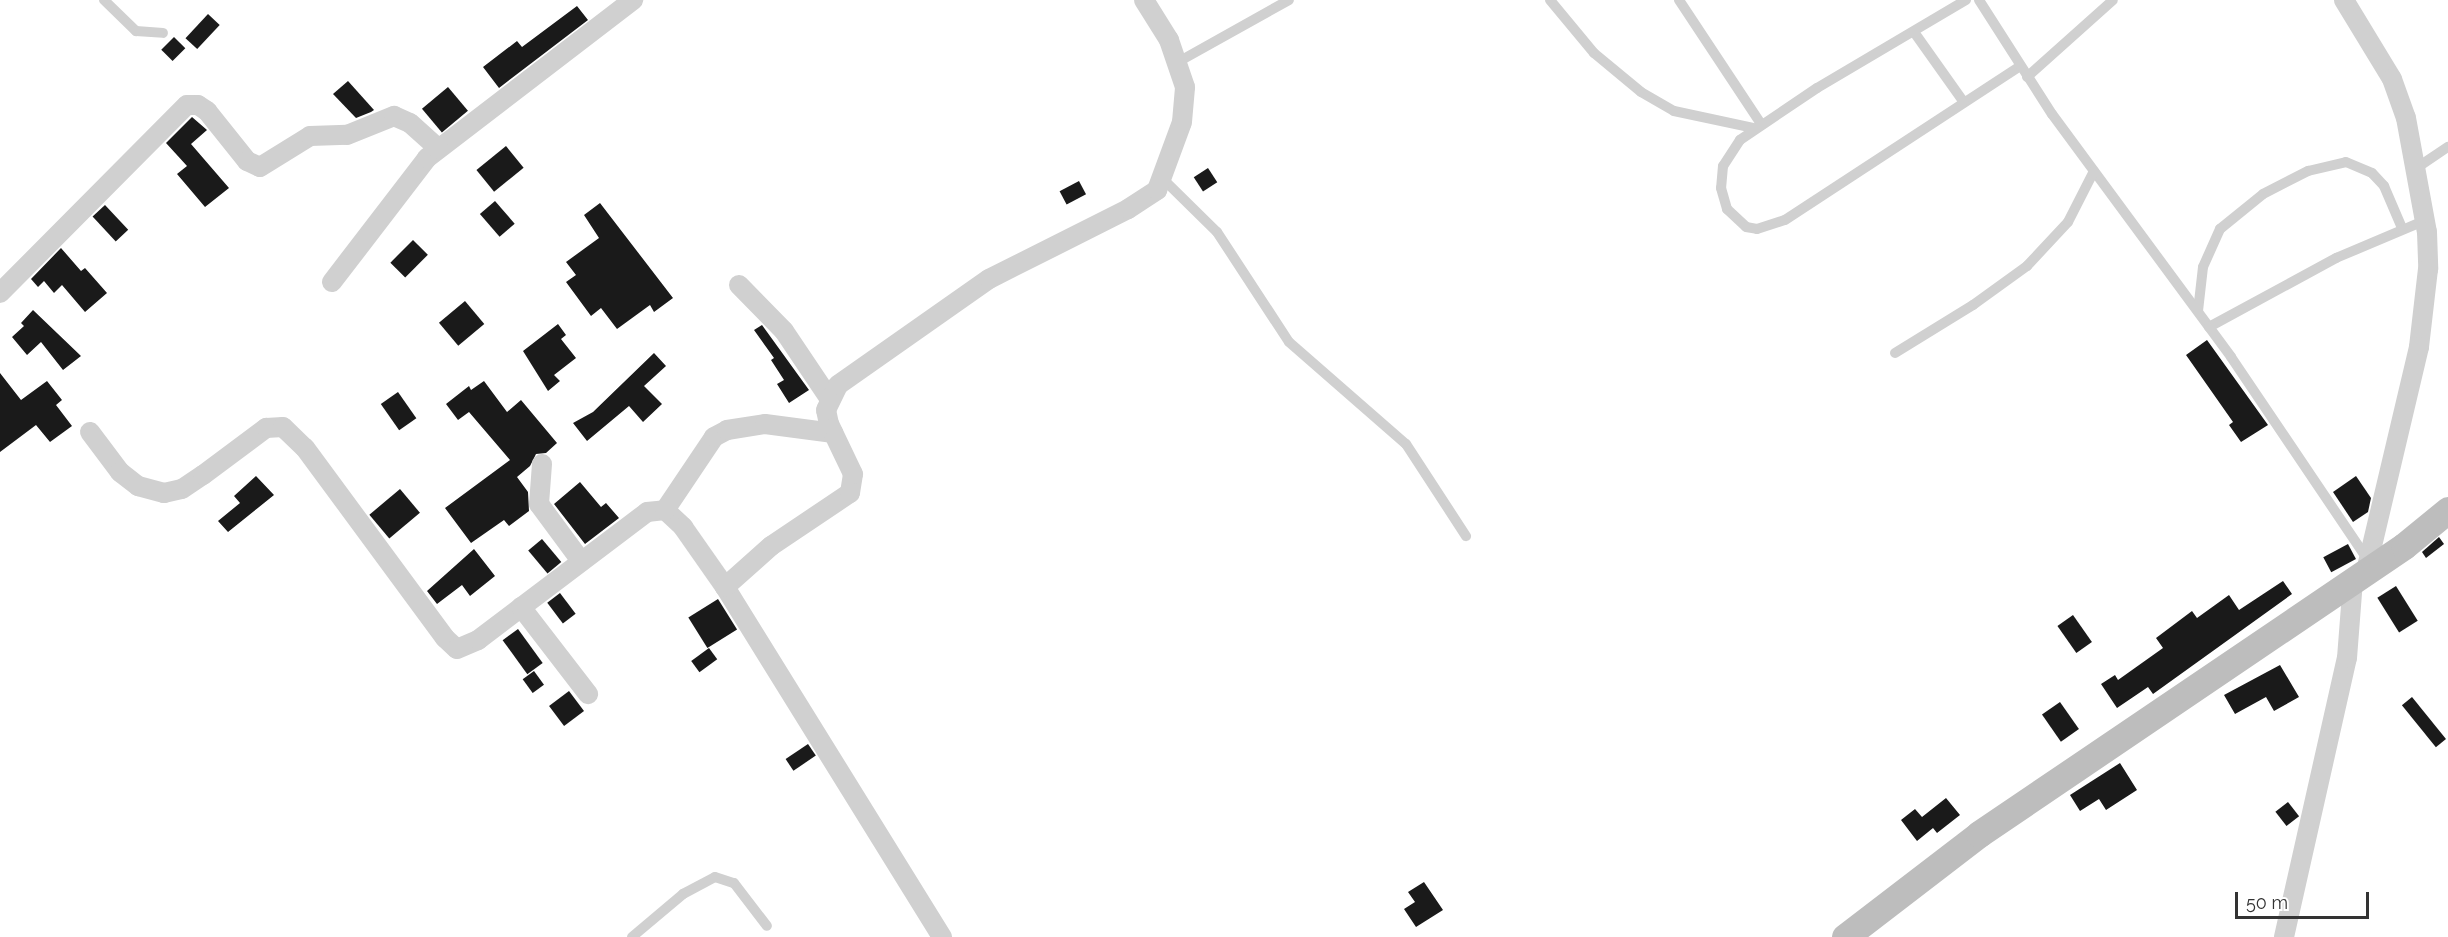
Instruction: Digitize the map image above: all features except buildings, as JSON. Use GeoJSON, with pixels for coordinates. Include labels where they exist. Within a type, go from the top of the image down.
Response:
{"type":"FeatureCollection","features":[{"type":"Feature","properties":{"kind":"street"},"geometry":{"type":"LineString","coordinates":[[332,282],[403,187],[438,148],[633,0]]}},
{"type":"Feature","properties":{"kind":"street"},"geometry":{"type":"LineString","coordinates":[[725,587],[771,546],[850,493],[854,474],[833,433],[826,410],[829,398],[849,375],[989,279],[1148,198],[1162,178],[1185,108],[1178,62],[1144,0]]}},
{"type":"Feature","properties":{"kind":"street"},"geometry":{"type":"LineString","coordinates":[[2284,937],[2347,658],[2362,570],[2419,347],[2428,269],[2426,220],[2418,167],[2392,79],[2344,0]]}},
{"type":"Feature","properties":{"kind":"street"},"geometry":{"type":"LineString","coordinates":[[0,293],[187,105],[198,105],[207,111],[247,161],[260,167],[310,136],[347,135],[394,116],[410,123],[438,148]]}},
{"type":"Feature","properties":{"kind":"street"},"geometry":{"type":"LineString","coordinates":[[739,285],[783,331],[829,398]]}},
{"type":"Feature","properties":{"kind":"street"},"geometry":{"type":"LineString","coordinates":[[664,510],[710,443],[727,430],[765,424],[833,433]]}},
{"type":"Feature","properties":{"kind":"street"},"geometry":{"type":"LineString","coordinates":[[90,432],[120,472],[138,486],[164,493],[182,489],[266,428],[283,427],[305,448],[451,645],[457,649],[468,646],[647,512],[664,510],[683,527],[725,587],[942,937]]}},
{"type":"Feature","properties":{"kind":"street"},"geometry":{"type":"LineString","coordinates":[[542,464],[539,504],[581,561]]}},
{"type":"Feature","properties":{"kind":"street"},"geometry":{"type":"LineString","coordinates":[[1845,937],[1979,834],[2448,510]]}},
{"type":"Feature","properties":{"kind":"street"},"geometry":{"type":"LineString","coordinates":[[521,607],[588,694]]}},
{"type":"Feature","properties":{"kind":"lane"},"geometry":{"type":"LineString","coordinates":[[104,0],[136,31],[164,33]]}},
{"type":"Feature","properties":{"kind":"lane"},"geometry":{"type":"LineString","coordinates":[[1178,62],[1289,0]]}},
{"type":"Feature","properties":{"kind":"lane"},"geometry":{"type":"LineString","coordinates":[[1550,0],[1594,53],[1641,92],[1674,111],[1758,126]]}},
{"type":"Feature","properties":{"kind":"lane"},"geometry":{"type":"LineString","coordinates":[[1679,0],[1758,126]]}},
{"type":"Feature","properties":{"kind":"lane"},"geometry":{"type":"LineString","coordinates":[[1965,0],[1758,126],[1730,151],[1723,166],[1721,188],[1727,209],[1736,220],[1757,229],[1771,227],[2020,66]]}},
{"type":"Feature","properties":{"kind":"lane"},"geometry":{"type":"LineString","coordinates":[[1979,0],[2027,77],[2209,327],[2362,570]]}},
{"type":"Feature","properties":{"kind":"lane"},"geometry":{"type":"LineString","coordinates":[[2027,77],[2113,0]]}},
{"type":"Feature","properties":{"kind":"lane"},"geometry":{"type":"LineString","coordinates":[[1914,32],[1964,101]]}},
{"type":"Feature","properties":{"kind":"lane"},"geometry":{"type":"LineString","coordinates":[[2418,167],[2448,147]]}},
{"type":"Feature","properties":{"kind":"lane"},"geometry":{"type":"LineString","coordinates":[[2198,311],[2203,267],[2220,229],[2263,194],[2308,171],[2346,162],[2372,173],[2384,186],[2402,228]]}},
{"type":"Feature","properties":{"kind":"lane"},"geometry":{"type":"LineString","coordinates":[[1895,353],[1973,305],[2026,266],[2068,222],[2094,171]]}},
{"type":"Feature","properties":{"kind":"lane"},"geometry":{"type":"LineString","coordinates":[[1162,178],[1217,232],[1289,342],[1406,444],[1466,536]]}},
{"type":"Feature","properties":{"kind":"lane"},"geometry":{"type":"LineString","coordinates":[[2209,327],[2336,258],[2402,228],[2426,220]]}},
{"type":"Feature","properties":{"kind":"lane"},"geometry":{"type":"LineString","coordinates":[[632,937],[683,894],[715,877],[734,883],[767,926]]}}]}
